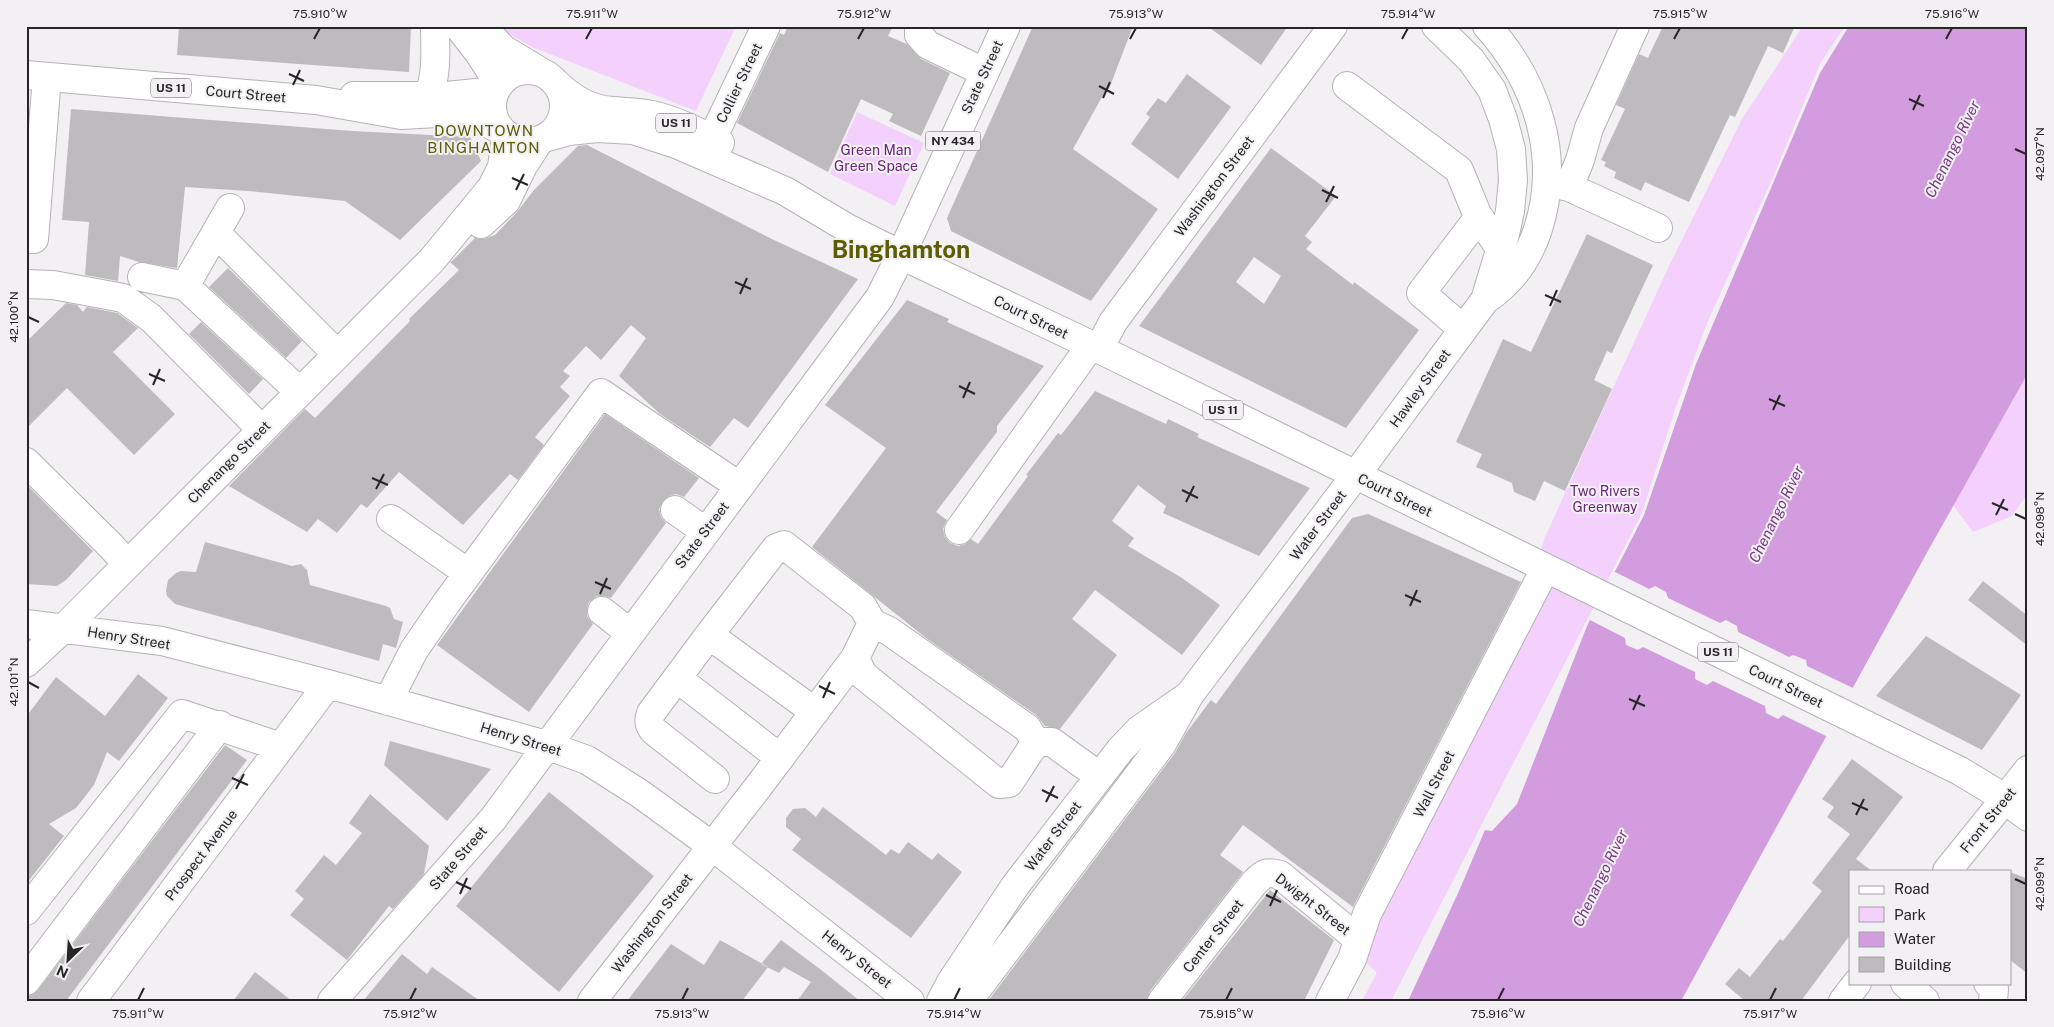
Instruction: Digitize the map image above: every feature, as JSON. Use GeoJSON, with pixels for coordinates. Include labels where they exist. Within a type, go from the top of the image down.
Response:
{"type":"FeatureCollection","features":[{"type":"Feature","properties":{"kind":"street"},"geometry":{"type":"LineString","coordinates":[[427,96],[432,88],[434,78],[435,26]]}},
{"type":"Feature","properties":{"kind":"street"},"geometry":{"type":"LineString","coordinates":[[458,26],[479,53],[497,87],[492,110],[502,132]]}},
{"type":"Feature","properties":{"kind":"street","name":"Court Street"},"geometry":{"type":"LineString","coordinates":[[480,26],[503,49],[549,78],[574,98],[592,107],[654,115],[712,139],[752,162],[784,192]]}},
{"type":"Feature","properties":{"kind":"street","name":"Collier Street"},"geometry":{"type":"LineString","coordinates":[[712,139],[766,26]]}},
{"type":"Feature","properties":{"kind":"street"},"geometry":{"type":"LineString","coordinates":[[919,26],[919,35],[928,44],[984,72]]}},
{"type":"Feature","properties":{"kind":"street","name":"State Street"},"geometry":{"type":"LineString","coordinates":[[332,1001],[493,818],[880,297],[1006,26]]}},
{"type":"Feature","properties":{"kind":"street","name":"Washington Street"},"geometry":{"type":"LineString","coordinates":[[959,530],[1333,26]]}},
{"type":"Feature","properties":{"kind":"street","name":"Hawley Street"},"geometry":{"type":"LineString","coordinates":[[1436,26],[1471,60],[1492,90],[1509,138],[1513,180],[1509,217],[1485,300]]}},
{"type":"Feature","properties":{"kind":"street","name":"Hawley Street"},"geometry":{"type":"LineString","coordinates":[[1355,476],[1485,300],[1514,276],[1529,252],[1542,216],[1558,185],[1546,150],[1533,100],[1512,57],[1488,26]]}},
{"type":"Feature","properties":{"kind":"street"},"geometry":{"type":"LineString","coordinates":[[1558,185],[1580,160],[1589,128],[1635,26]]}},
{"type":"Feature","properties":{"kind":"street","name":"US 11"},"geometry":{"type":"LineString","coordinates":[[497,87],[508,76],[519,71],[531,70],[549,78]]}},
{"type":"Feature","properties":{"kind":"street"},"geometry":{"type":"LineString","coordinates":[[26,239],[34,239],[37,76]]}},
{"type":"Feature","properties":{"kind":"street","name":"Court Street"},"geometry":{"type":"LineString","coordinates":[[37,76],[316,100],[401,115],[463,113],[485,121],[502,132]]}},
{"type":"Feature","properties":{"kind":"street"},"geometry":{"type":"LineString","coordinates":[[543,139],[556,129],[563,114],[563,98],[549,78]]}},
{"type":"Feature","properties":{"kind":"street"},"geometry":{"type":"LineString","coordinates":[[1347,86],[1459,170],[1479,217],[1501,250]]}},
{"type":"Feature","properties":{"kind":"street","name":"Court Street"},"geometry":{"type":"LineString","coordinates":[[316,100],[370,94],[447,96],[497,87]]}},
{"type":"Feature","properties":{"kind":"street","name":"Court Street"},"geometry":{"type":"LineString","coordinates":[[543,139],[569,131],[597,128],[633,130],[676,144],[784,192],[847,228],[901,255],[1095,347],[1973,778],[2028,817]]}},
{"type":"Feature","properties":{"kind":"street","name":"US 11"},"geometry":{"type":"LineString","coordinates":[[502,132],[521,142],[543,139]]}},
{"type":"Feature","properties":{"kind":"street","name":"Chenango Street"},"geometry":{"type":"LineString","coordinates":[[26,663],[63,629],[432,260],[489,193],[502,167],[502,132]]}},
{"type":"Feature","properties":{"kind":"street","name":"Chenango Street"},"geometry":{"type":"LineString","coordinates":[[432,260],[502,206],[510,195],[523,166],[543,139]]}},
{"type":"Feature","properties":{"kind":"street"},"geometry":{"type":"LineString","coordinates":[[1513,180],[1558,185],[1658,228]]}},
{"type":"Feature","properties":{"kind":"street"},"geometry":{"type":"LineString","coordinates":[[185,286],[217,234],[230,208]]}},
{"type":"Feature","properties":{"kind":"street"},"geometry":{"type":"LineString","coordinates":[[1463,330],[1421,293],[1479,217]]}},
{"type":"Feature","properties":{"kind":"street"},"geometry":{"type":"LineString","coordinates":[[217,234],[338,354]]}},
{"type":"Feature","properties":{"kind":"street"},"geometry":{"type":"LineString","coordinates":[[142,277],[185,286],[300,392]]}},
{"type":"Feature","properties":{"kind":"street"},"geometry":{"type":"LineString","coordinates":[[26,284],[53,285],[122,298],[151,318],[262,430]]}},
{"type":"Feature","properties":{"kind":"street"},"geometry":{"type":"LineString","coordinates":[[388,701],[414,650],[468,573],[601,393],[739,486]]}},
{"type":"Feature","properties":{"kind":"street"},"geometry":{"type":"LineString","coordinates":[[26,462],[127,564]]}},
{"type":"Feature","properties":{"kind":"street","name":"Water Street"},"geometry":{"type":"LineString","coordinates":[[968,1001],[1162,744],[1190,694],[1355,476]]}},
{"type":"Feature","properties":{"kind":"street"},"geometry":{"type":"LineString","coordinates":[[675,510],[705,531]]}},
{"type":"Feature","properties":{"kind":"street"},"geometry":{"type":"LineString","coordinates":[[391,519],[468,573]]}},
{"type":"Feature","properties":{"kind":"street"},"geometry":{"type":"LineString","coordinates":[[715,779],[654,731],[649,725],[650,713],[776,548],[784,545],[863,608],[872,623],[889,632],[1027,728],[1036,742]]}},
{"type":"Feature","properties":{"kind":"street","name":"Wall Street"},"geometry":{"type":"LineString","coordinates":[[1330,1001],[1352,959],[1367,914],[1556,574]]}},
{"type":"Feature","properties":{"kind":"street"},"geometry":{"type":"LineString","coordinates":[[602,611],[630,633]]}},
{"type":"Feature","properties":{"kind":"street","name":"Washington Street"},"geometry":{"type":"LineString","coordinates":[[592,1001],[815,712],[854,658],[872,623]]}},
{"type":"Feature","properties":{"kind":"street","name":"Henry Street"},"geometry":{"type":"LineString","coordinates":[[26,624],[162,641],[328,684],[546,745],[587,760],[639,793],[712,846],[910,1001]]}},
{"type":"Feature","properties":{"kind":"street","name":"Henry Street"},"geometry":{"type":"LineString","coordinates":[[26,632],[63,629]]}},
{"type":"Feature","properties":{"kind":"street"},"geometry":{"type":"LineString","coordinates":[[709,635],[815,712]]}},
{"type":"Feature","properties":{"kind":"street"},"geometry":{"type":"LineString","coordinates":[[854,658],[863,674],[999,784],[1009,783],[1036,742]]}},
{"type":"Feature","properties":{"kind":"street"},"geometry":{"type":"LineString","coordinates":[[677,678],[780,758]]}},
{"type":"Feature","properties":{"kind":"street","name":"Prospect Avenue"},"geometry":{"type":"LineString","coordinates":[[91,1001],[328,684]]}},
{"type":"Feature","properties":{"kind":"street","name":"Water Street"},"geometry":{"type":"LineString","coordinates":[[941,1001],[951,982],[1001,907],[1096,779],[1139,730],[1190,694]]}},
{"type":"Feature","properties":{"kind":"street"},"geometry":{"type":"LineString","coordinates":[[26,911],[182,714],[220,725],[281,747]]}},
{"type":"Feature","properties":{"kind":"street"},"geometry":{"type":"LineString","coordinates":[[26,981],[220,725]]}},
{"type":"Feature","properties":{"kind":"street"},"geometry":{"type":"LineString","coordinates":[[1036,742],[1052,742],[1119,801]]}},
{"type":"Feature","properties":{"kind":"street","name":"Front Street"},"geometry":{"type":"LineString","coordinates":[[1948,870],[2028,770]]}},
{"type":"Feature","properties":{"kind":"street"},"geometry":{"type":"LineString","coordinates":[[1040,853],[1065,873]]}},
{"type":"Feature","properties":{"kind":"street","name":"Dwight Street"},"geometry":{"type":"LineString","coordinates":[[1265,872],[1269,871],[1280,875],[1353,935],[1357,942]]}},
{"type":"Feature","properties":{"kind":"street","name":"Center Street"},"geometry":{"type":"LineString","coordinates":[[1162,1001],[1254,882],[1265,872]]}},
{"type":"Feature","properties":{"kind":"street"},"geometry":{"type":"LineString","coordinates":[[1843,1001],[1856,984]]}},
{"type":"Feature","properties":{"kind":"street"},"geometry":{"type":"LineString","coordinates":[[1905,984],[1925,1001]]}},
{"type":"Feature","properties":{"kind":"street"},"geometry":{"type":"LineString","coordinates":[[1989,984],[1994,989],[1993,1001]]}},
{"type":"Feature","properties":{"kind":"green space"},"geometry":{"type":"Polygon","coordinates":[[[501,26],[736,26],[696,111],[532,47],[509,34],[501,26]]]}},
{"type":"Feature","properties":{"kind":"green space","name":"Two Rivers Greenway"},"geometry":{"type":"Polygon","coordinates":[[[1803,26],[1845,26],[1820,64],[1774,175],[1708,321],[1676,407],[1642,513],[1391,1001],[1362,1001],[1377,973],[1364,960],[1352,916],[1529,586],[1545,537],[1669,266],[1742,119],[1803,26]]]}},
{"type":"Feature","properties":{"kind":"green space","name":"Green Man Green Space"},"geometry":{"type":"Polygon","coordinates":[[[857,112],[924,143],[895,206],[830,174],[857,112]]]}},
{"type":"Feature","properties":{"kind":"green space"},"geometry":{"type":"Polygon","coordinates":[[[2028,373],[2028,493],[2012,516],[1973,532],[1953,505],[2028,373]]]}},
{"type":"Feature","properties":{"kind":"water","name":"Chenango River"},"geometry":{"type":"Polygon","coordinates":[[[1849,26],[2028,26],[2028,373],[1929,549],[1681,1001],[1408,1001],[1485,830],[1492,831],[1517,804],[1587,626],[1644,515],[1696,364],[1820,73],[1849,26]]]}},
{"type":"Feature","properties":{"kind":"pier"},"geometry":{"type":"Polygon","coordinates":[[[1613,571],[1649,589],[1655,586],[1666,592],[1668,598],[1720,623],[1726,620],[1737,626],[1738,632],[1789,657],[1793,655],[1806,660],[1807,666],[1855,689],[1828,737],[1783,715],[1778,719],[1766,713],[1765,706],[1713,681],[1707,685],[1695,679],[1695,672],[1643,647],[1638,650],[1626,645],[1625,638],[1588,619],[1613,571]]]}},
{"type":"Feature","properties":{"kind":"building"},"geometry":{"type":"Polygon","coordinates":[[[179,26],[411,26],[409,72],[177,55],[179,26]]]}},
{"type":"Feature","properties":{"kind":"building"},"geometry":{"type":"Polygon","coordinates":[[[788,26],[893,26],[888,36],[907,44],[921,59],[950,73],[921,136],[889,121],[893,114],[861,99],[828,172],[737,123],[780,33],[784,35],[788,26]]]}},
{"type":"Feature","properties":{"kind":"building"},"geometry":{"type":"Polygon","coordinates":[[[1033,26],[1133,26],[1109,89],[1107,88],[1073,149],[1158,209],[1091,301],[951,231],[947,218],[1033,26]]]}},
{"type":"Feature","properties":{"kind":"building"},"geometry":{"type":"Polygon","coordinates":[[[1207,26],[1288,26],[1261,65],[1207,26]]]}},
{"type":"Feature","properties":{"kind":"building"},"geometry":{"type":"Polygon","coordinates":[[[1663,26],[1795,26],[1783,53],[1768,46],[1735,117],[1730,115],[1689,202],[1645,182],[1641,191],[1614,178],[1616,172],[1604,166],[1606,162],[1601,160],[1625,109],[1616,105],[1639,54],[1648,58],[1663,26]]]}},
{"type":"Feature","properties":{"kind":"building"},"geometry":{"type":"Polygon","coordinates":[[[1187,74],[1231,107],[1178,179],[1131,144],[1150,117],[1146,114],[1158,98],[1166,103],[1187,74]]]}},
{"type":"Feature","properties":{"kind":"building"},"geometry":{"type":"Polygon","coordinates":[[[71,109],[352,131],[470,137],[481,161],[400,240],[345,201],[248,191],[185,187],[177,268],[139,262],[120,256],[118,281],[85,275],[89,222],[62,220],[71,109]]]}},
{"type":"Feature","properties":{"kind":"building"},"geometry":{"type":"Polygon","coordinates":[[[587,145],[774,240],[858,279],[748,428],[734,418],[710,447],[660,414],[619,376],[646,338],[631,325],[601,360],[586,346],[563,371],[570,376],[560,387],[570,396],[535,437],[544,445],[518,480],[510,474],[463,525],[399,472],[367,508],[361,504],[337,533],[318,519],[307,532],[229,486],[305,409],[315,418],[410,321],[409,319],[459,270],[450,262],[475,238],[484,239],[495,235],[517,212],[534,190],[578,146],[587,145]]]}},
{"type":"Feature","properties":{"kind":"building"},"geometry":{"type":"Polygon","coordinates":[[[1271,148],[1336,196],[1305,236],[1312,242],[1306,249],[1353,285],[1354,282],[1419,330],[1346,428],[1139,326],[1271,148]],[[1254,257],[1236,282],[1264,304],[1281,276],[1254,257]]]}},
{"type":"Feature","properties":{"kind":"building"},"geometry":{"type":"Polygon","coordinates":[[[1587,234],[1653,265],[1612,353],[1607,351],[1594,380],[1612,389],[1565,491],[1544,481],[1535,501],[1514,492],[1512,483],[1476,467],[1482,454],[1456,442],[1503,339],[1531,352],[1587,234]]]}},
{"type":"Feature","properties":{"kind":"building"},"geometry":{"type":"Polygon","coordinates":[[[228,268],[302,341],[286,358],[209,287],[228,268]]]}},
{"type":"Feature","properties":{"kind":"building"},"geometry":{"type":"Polygon","coordinates":[[[907,300],[949,319],[947,322],[1044,366],[997,426],[997,432],[936,512],[947,520],[943,529],[945,537],[950,543],[958,546],[965,544],[971,539],[978,544],[1058,433],[1061,435],[1095,391],[1166,424],[1168,419],[1199,434],[1197,437],[1310,488],[1259,556],[1163,513],[1166,506],[1138,485],[1112,521],[1134,538],[1128,546],[1182,578],[1220,605],[1182,655],[1095,590],[1072,619],[1117,655],[1060,729],[1045,726],[1036,715],[926,638],[812,547],[886,448],[825,405],[907,300]]]}},
{"type":"Feature","properties":{"kind":"building"},"geometry":{"type":"Polygon","coordinates":[[[66,303],[77,305],[83,312],[87,307],[117,313],[138,328],[113,352],[175,414],[134,455],[67,388],[26,429],[26,342],[66,303]]]}},
{"type":"Feature","properties":{"kind":"building"},"geometry":{"type":"Polygon","coordinates":[[[201,322],[263,379],[249,394],[189,334],[201,322]]]}},
{"type":"Feature","properties":{"kind":"building"},"geometry":{"type":"Polygon","coordinates":[[[605,414],[699,478],[684,497],[676,494],[669,496],[663,501],[659,509],[661,517],[666,523],[611,598],[597,596],[589,602],[587,616],[593,624],[529,712],[437,645],[605,414]]]}},
{"type":"Feature","properties":{"kind":"building"},"geometry":{"type":"Polygon","coordinates":[[[26,484],[93,551],[66,580],[57,586],[26,584],[26,484]]]}},
{"type":"Feature","properties":{"kind":"building"},"geometry":{"type":"Polygon","coordinates":[[[1368,514],[1521,582],[1353,907],[1243,825],[1220,855],[1243,872],[1150,991],[1147,1001],[988,1001],[1175,753],[1186,733],[1211,700],[1216,704],[1352,518],[1368,514]]]}},
{"type":"Feature","properties":{"kind":"building"},"geometry":{"type":"Polygon","coordinates":[[[205,542],[292,566],[301,564],[307,570],[310,585],[390,608],[394,619],[403,622],[396,648],[383,644],[379,661],[175,604],[167,596],[168,580],[181,571],[196,572],[205,542]]]}},
{"type":"Feature","properties":{"kind":"building"},"geometry":{"type":"Polygon","coordinates":[[[1983,581],[2028,616],[2028,646],[1968,600],[1983,581]]]}},
{"type":"Feature","properties":{"kind":"building"},"geometry":{"type":"Polygon","coordinates":[[[1926,636],[2021,695],[1982,750],[1876,696],[1926,636]]]}},
{"type":"Feature","properties":{"kind":"building"},"geometry":{"type":"Polygon","coordinates":[[[138,674],[168,698],[119,761],[107,752],[94,785],[76,808],[49,824],[64,836],[26,884],[26,717],[56,677],[105,716],[138,674]]]}},
{"type":"Feature","properties":{"kind":"building"},"geometry":{"type":"Polygon","coordinates":[[[390,741],[491,769],[447,821],[384,765],[390,741]]]}},
{"type":"Feature","properties":{"kind":"building"},"geometry":{"type":"Polygon","coordinates":[[[225,745],[247,760],[66,1001],[26,1001],[28,996],[38,990],[225,745]]]}},
{"type":"Feature","properties":{"kind":"building"},"geometry":{"type":"Polygon","coordinates":[[[1852,759],[1903,797],[1856,859],[1871,870],[1849,870],[1849,936],[1801,1001],[1745,1001],[1725,984],[1739,968],[1750,977],[1780,939],[1783,941],[1822,891],[1812,883],[1850,834],[1827,817],[1834,807],[1822,799],[1852,759]]]}},
{"type":"Feature","properties":{"kind":"building"},"geometry":{"type":"Polygon","coordinates":[[[549,792],[654,876],[559,992],[456,906],[549,792]]]}},
{"type":"Feature","properties":{"kind":"building"},"geometry":{"type":"Polygon","coordinates":[[[370,794],[429,846],[424,874],[393,909],[389,906],[347,960],[290,915],[304,899],[295,891],[324,855],[336,865],[362,833],[349,823],[370,794]]]}},
{"type":"Feature","properties":{"kind":"building"},"geometry":{"type":"Polygon","coordinates":[[[823,807],[886,855],[891,849],[899,854],[908,842],[932,860],[938,853],[962,872],[911,938],[792,850],[801,839],[786,827],[786,818],[793,809],[805,808],[816,817],[823,807]]]}},
{"type":"Feature","properties":{"kind":"building"},"geometry":{"type":"Polygon","coordinates":[[[2012,873],[2028,879],[2028,974],[2012,962],[2012,873]]]}},
{"type":"Feature","properties":{"kind":"building"},"geometry":{"type":"Polygon","coordinates":[[[1270,890],[1334,940],[1304,1001],[1182,1001],[1270,890]]]}},
{"type":"Feature","properties":{"kind":"building"},"geometry":{"type":"Polygon","coordinates":[[[720,940],[768,967],[742,1001],[627,1001],[671,944],[704,965],[720,940]]]}},
{"type":"Feature","properties":{"kind":"building"},"geometry":{"type":"Polygon","coordinates":[[[781,940],[860,1001],[797,1001],[811,982],[784,967],[779,973],[761,964],[781,940]]]}},
{"type":"Feature","properties":{"kind":"building"},"geometry":{"type":"Polygon","coordinates":[[[402,954],[427,974],[432,967],[480,1001],[363,1001],[402,954]]]}},
{"type":"Feature","properties":{"kind":"building"},"geometry":{"type":"Polygon","coordinates":[[[255,972],[292,1001],[233,1001],[255,972]]]}},
{"type":"Feature","properties":{"kind":"district","name":"DOWNTOWN BINGHAMTON"},"geometry":{"type":"Point","coordinates":[484,138]}},
{"type":"Feature","properties":{"kind":"district","name":"Binghamton"},"geometry":{"type":"Point","coordinates":[901,249]}}]}
